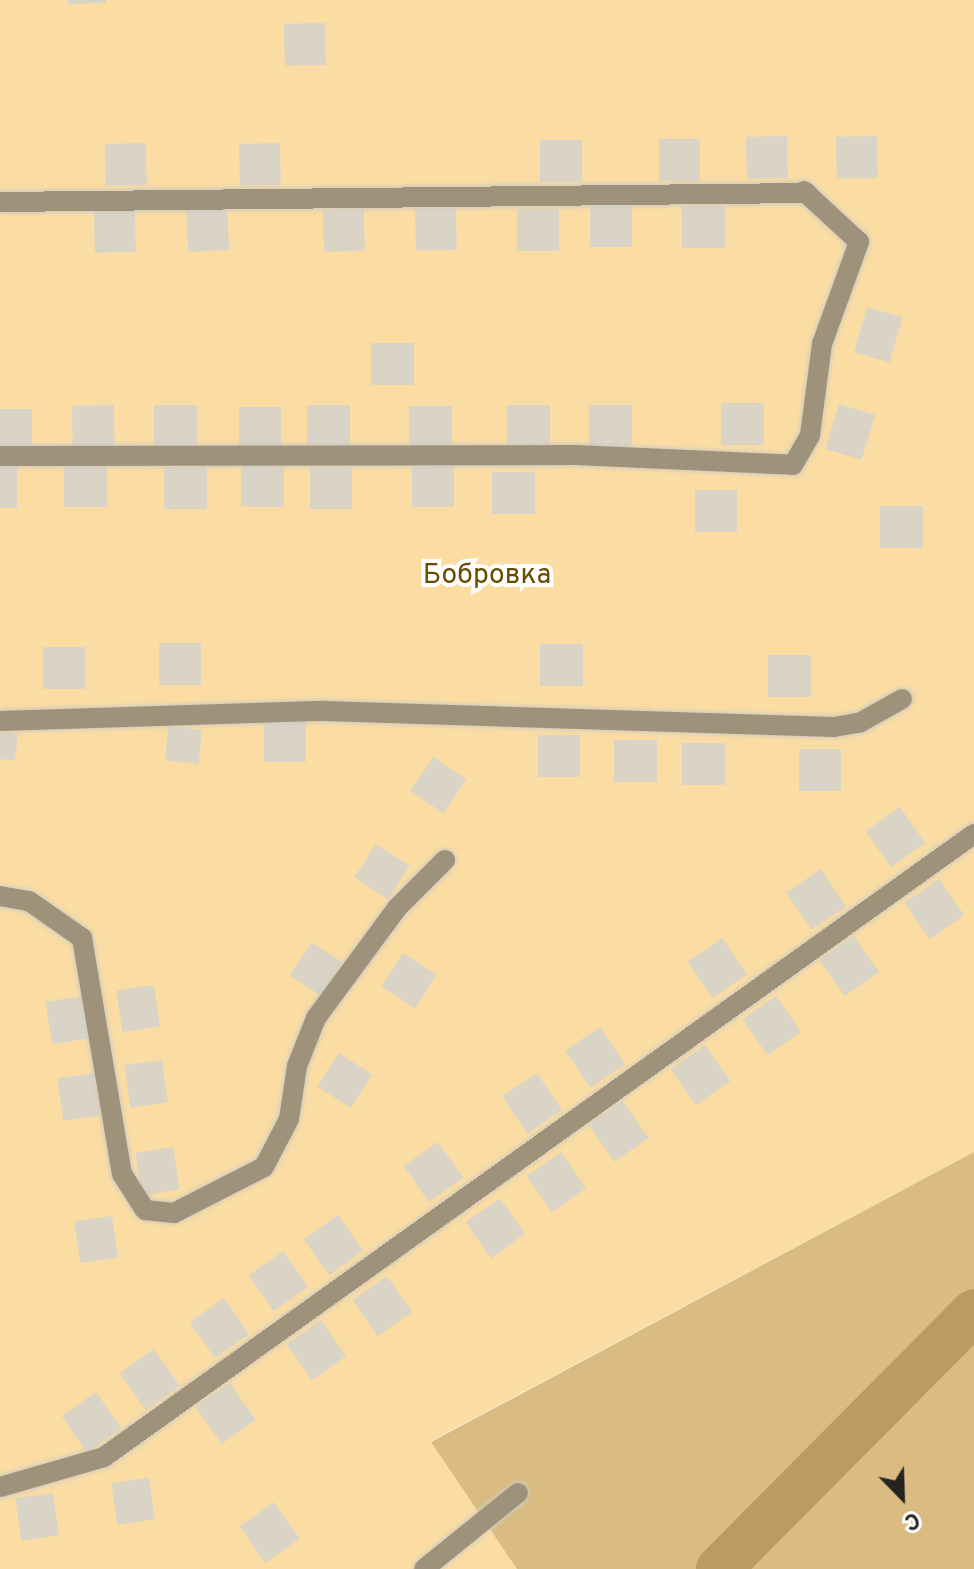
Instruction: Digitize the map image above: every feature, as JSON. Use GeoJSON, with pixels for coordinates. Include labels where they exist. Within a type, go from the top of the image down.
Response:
{"type":"FeatureCollection","features":[{"type":"Feature","properties":{"kind":"street"},"geometry":{"type":"LineString","coordinates":[[0,202],[805,192],[859,242],[822,344],[810,435],[793,465],[576,455],[0,456]]}},
{"type":"Feature","properties":{"kind":"street"},"geometry":{"type":"LineString","coordinates":[[0,721],[139,722],[324,711],[834,727],[861,722],[902,699]]}},
{"type":"Feature","properties":{"kind":"street"},"geometry":{"type":"LineString","coordinates":[[0,1487],[104,1457],[974,834]]}},
{"type":"Feature","properties":{"kind":"street"},"geometry":{"type":"LineString","coordinates":[[0,896],[29,901],[82,938],[122,1174],[145,1210],[174,1213],[264,1167],[289,1119],[297,1066],[316,1018],[397,908],[445,860]]}},
{"type":"Feature","properties":{"kind":"street"},"geometry":{"type":"LineString","coordinates":[[424,1569],[518,1493]]}},
{"type":"Feature","properties":{"kind":"green space","name":"Бобровка"},"geometry":{"type":"Polygon","coordinates":[[[0,0],[974,0],[974,1152],[431,1441],[517,1569],[0,1569],[0,0]]]}},
{"type":"Feature","properties":{"kind":"shaded area"},"geometry":{"type":"Polygon","coordinates":[[[974,1152],[974,1569],[517,1569],[431,1442],[974,1152]]]}},
{"type":"Feature","properties":{"kind":"building"},"geometry":{"type":"Polygon","coordinates":[[[68,0],[106,0],[106,3],[68,4],[68,0]]]}},
{"type":"Feature","properties":{"kind":"building"},"geometry":{"type":"Polygon","coordinates":[[[325,23],[326,65],[285,66],[284,24],[325,23]]]}},
{"type":"Feature","properties":{"kind":"building"},"geometry":{"type":"Polygon","coordinates":[[[787,136],[788,178],[747,179],[746,137],[787,136]]]}},
{"type":"Feature","properties":{"kind":"building"},"geometry":{"type":"Polygon","coordinates":[[[877,136],[878,178],[837,179],[836,137],[877,136]]]}},
{"type":"Feature","properties":{"kind":"building"},"geometry":{"type":"Polygon","coordinates":[[[659,139],[700,139],[700,181],[659,181],[659,139]]]}},
{"type":"Feature","properties":{"kind":"building"},"geometry":{"type":"Polygon","coordinates":[[[540,140],[582,140],[582,182],[540,182],[540,140]]]}},
{"type":"Feature","properties":{"kind":"building"},"geometry":{"type":"Polygon","coordinates":[[[146,143],[147,185],[106,186],[105,144],[146,143]]]}},
{"type":"Feature","properties":{"kind":"building"},"geometry":{"type":"Polygon","coordinates":[[[280,143],[281,185],[240,186],[239,144],[280,143]]]}},
{"type":"Feature","properties":{"kind":"building"},"geometry":{"type":"Polygon","coordinates":[[[590,205],[632,205],[632,247],[590,247],[590,205]]]}},
{"type":"Feature","properties":{"kind":"building"},"geometry":{"type":"Polygon","coordinates":[[[682,206],[725,206],[725,248],[682,248],[682,206]]]}},
{"type":"Feature","properties":{"kind":"building"},"geometry":{"type":"Polygon","coordinates":[[[227,208],[229,250],[188,252],[186,210],[227,208]]]}},
{"type":"Feature","properties":{"kind":"building"},"geometry":{"type":"Polygon","coordinates":[[[456,208],[457,250],[416,251],[415,209],[456,208]]]}},
{"type":"Feature","properties":{"kind":"building"},"geometry":{"type":"Polygon","coordinates":[[[364,209],[365,251],[324,252],[323,210],[364,209]]]}},
{"type":"Feature","properties":{"kind":"building"},"geometry":{"type":"Polygon","coordinates":[[[517,209],[559,209],[559,251],[517,251],[517,209]]]}},
{"type":"Feature","properties":{"kind":"building"},"geometry":{"type":"Polygon","coordinates":[[[135,210],[136,252],[95,253],[94,211],[135,210]]]}},
{"type":"Feature","properties":{"kind":"building"},"geometry":{"type":"Polygon","coordinates":[[[867,307],[903,317],[890,362],[854,352],[867,307]]]}},
{"type":"Feature","properties":{"kind":"building"},"geometry":{"type":"Polygon","coordinates":[[[371,343],[414,343],[414,385],[371,385],[371,343]]]}},
{"type":"Feature","properties":{"kind":"building"},"geometry":{"type":"Polygon","coordinates":[[[721,403],[764,403],[764,445],[721,445],[721,403]]]}},
{"type":"Feature","properties":{"kind":"building"},"geometry":{"type":"Polygon","coordinates":[[[839,404],[875,415],[862,460],[825,449],[839,404]]]}},
{"type":"Feature","properties":{"kind":"building"},"geometry":{"type":"Polygon","coordinates":[[[114,405],[115,447],[73,448],[72,406],[114,405]]]}},
{"type":"Feature","properties":{"kind":"building"},"geometry":{"type":"Polygon","coordinates":[[[154,405],[197,405],[197,447],[154,447],[154,405]]]}},
{"type":"Feature","properties":{"kind":"building"},"geometry":{"type":"Polygon","coordinates":[[[307,405],[350,405],[350,447],[307,447],[307,405]]]}},
{"type":"Feature","properties":{"kind":"building"},"geometry":{"type":"Polygon","coordinates":[[[507,405],[550,405],[550,447],[507,447],[507,405]]]}},
{"type":"Feature","properties":{"kind":"building"},"geometry":{"type":"Polygon","coordinates":[[[589,405],[632,405],[632,447],[589,447],[589,405]]]}},
{"type":"Feature","properties":{"kind":"building"},"geometry":{"type":"Polygon","coordinates":[[[409,406],[452,406],[452,448],[409,448],[409,406]]]}},
{"type":"Feature","properties":{"kind":"building"},"geometry":{"type":"Polygon","coordinates":[[[239,407],[281,407],[281,449],[239,449],[239,407]]]}},
{"type":"Feature","properties":{"kind":"building"},"geometry":{"type":"Polygon","coordinates":[[[0,409],[32,409],[32,451],[0,451],[0,409]]]}},
{"type":"Feature","properties":{"kind":"building"},"geometry":{"type":"Polygon","coordinates":[[[64,465],[107,465],[107,507],[64,507],[64,465]]]}},
{"type":"Feature","properties":{"kind":"building"},"geometry":{"type":"Polygon","coordinates":[[[241,465],[284,465],[284,507],[241,507],[241,465]]]}},
{"type":"Feature","properties":{"kind":"building"},"geometry":{"type":"Polygon","coordinates":[[[412,465],[454,465],[454,507],[412,507],[412,465]]]}},
{"type":"Feature","properties":{"kind":"building"},"geometry":{"type":"Polygon","coordinates":[[[0,466],[17,466],[17,508],[0,508],[0,466]]]}},
{"type":"Feature","properties":{"kind":"building"},"geometry":{"type":"Polygon","coordinates":[[[164,467],[207,467],[207,509],[164,509],[164,467]]]}},
{"type":"Feature","properties":{"kind":"building"},"geometry":{"type":"Polygon","coordinates":[[[310,467],[352,467],[352,509],[310,509],[310,467]]]}},
{"type":"Feature","properties":{"kind":"building"},"geometry":{"type":"Polygon","coordinates":[[[492,472],[535,472],[535,514],[492,514],[492,472]]]}},
{"type":"Feature","properties":{"kind":"building"},"geometry":{"type":"Polygon","coordinates":[[[695,490],[737,490],[737,532],[695,532],[695,490]]]}},
{"type":"Feature","properties":{"kind":"building"},"geometry":{"type":"Polygon","coordinates":[[[880,506],[923,506],[923,548],[880,548],[880,506]]]}},
{"type":"Feature","properties":{"kind":"building"},"geometry":{"type":"Polygon","coordinates":[[[159,643],[201,643],[201,685],[159,685],[159,643]]]}},
{"type":"Feature","properties":{"kind":"building"},"geometry":{"type":"Polygon","coordinates":[[[540,644],[583,644],[583,686],[540,686],[540,644]]]}},
{"type":"Feature","properties":{"kind":"building"},"geometry":{"type":"Polygon","coordinates":[[[43,647],[85,647],[85,689],[43,689],[43,647]]]}},
{"type":"Feature","properties":{"kind":"building"},"geometry":{"type":"Polygon","coordinates":[[[768,655],[811,655],[811,697],[768,697],[768,655]]]}},
{"type":"Feature","properties":{"kind":"building"},"geometry":{"type":"Polygon","coordinates":[[[264,720],[306,720],[306,762],[264,762],[264,720]]]}},
{"type":"Feature","properties":{"kind":"building"},"geometry":{"type":"Polygon","coordinates":[[[168,727],[202,730],[199,764],[165,761],[168,727]]]}},
{"type":"Feature","properties":{"kind":"building"},"geometry":{"type":"Polygon","coordinates":[[[0,732],[18,734],[15,761],[0,759],[0,732]]]}},
{"type":"Feature","properties":{"kind":"building"},"geometry":{"type":"Polygon","coordinates":[[[538,735],[580,735],[580,777],[538,777],[538,735]]]}},
{"type":"Feature","properties":{"kind":"building"},"geometry":{"type":"Polygon","coordinates":[[[614,740],[657,740],[657,782],[614,782],[614,740]]]}},
{"type":"Feature","properties":{"kind":"building"},"geometry":{"type":"Polygon","coordinates":[[[682,743],[725,743],[725,785],[682,785],[682,743]]]}},
{"type":"Feature","properties":{"kind":"building"},"geometry":{"type":"Polygon","coordinates":[[[799,749],[841,749],[841,791],[799,791],[799,749]]]}},
{"type":"Feature","properties":{"kind":"building"},"geometry":{"type":"Polygon","coordinates":[[[433,757],[466,779],[443,813],[410,791],[433,757]]]}},
{"type":"Feature","properties":{"kind":"building"},"geometry":{"type":"Polygon","coordinates":[[[900,807],[925,843],[891,867],[866,831],[900,807]]]}},
{"type":"Feature","properties":{"kind":"building"},"geometry":{"type":"Polygon","coordinates":[[[376,844],[410,866],[388,899],[354,878],[376,844]]]}},
{"type":"Feature","properties":{"kind":"building"},"geometry":{"type":"Polygon","coordinates":[[[821,869],[846,906],[811,930],[786,892],[821,869]]]}},
{"type":"Feature","properties":{"kind":"building"},"geometry":{"type":"Polygon","coordinates":[[[939,879],[964,915],[930,939],[905,903],[939,879]]]}},
{"type":"Feature","properties":{"kind":"building"},"geometry":{"type":"Polygon","coordinates":[[[854,936],[879,972],[845,996],[820,960],[854,936]]]}},
{"type":"Feature","properties":{"kind":"building"},"geometry":{"type":"Polygon","coordinates":[[[722,938],[747,974],[713,998],[688,962],[722,938]]]}},
{"type":"Feature","properties":{"kind":"building"},"geometry":{"type":"Polygon","coordinates":[[[312,942],[346,965],[324,998],[290,975],[312,942]]]}},
{"type":"Feature","properties":{"kind":"building"},"geometry":{"type":"Polygon","coordinates":[[[403,953],[437,975],[415,1008],[381,987],[403,953]]]}},
{"type":"Feature","properties":{"kind":"building"},"geometry":{"type":"Polygon","coordinates":[[[154,985],[160,1027],[122,1032],[116,990],[154,985]]]}},
{"type":"Feature","properties":{"kind":"building"},"geometry":{"type":"Polygon","coordinates":[[[82,996],[89,1038],[52,1044],[45,1002],[82,996]]]}},
{"type":"Feature","properties":{"kind":"building"},"geometry":{"type":"Polygon","coordinates":[[[776,996],[801,1032],[768,1056],[742,1020],[776,996]]]}},
{"type":"Feature","properties":{"kind":"building"},"geometry":{"type":"Polygon","coordinates":[[[600,1027],[625,1064],[590,1088],[565,1050],[600,1027]]]}},
{"type":"Feature","properties":{"kind":"building"},"geometry":{"type":"Polygon","coordinates":[[[705,1045],[730,1081],[696,1105],[671,1069],[705,1045]]]}},
{"type":"Feature","properties":{"kind":"building"},"geometry":{"type":"Polygon","coordinates":[[[339,1053],[373,1075],[351,1108],[317,1087],[339,1053]]]}},
{"type":"Feature","properties":{"kind":"building"},"geometry":{"type":"Polygon","coordinates":[[[162,1060],[168,1103],[130,1108],[124,1065],[162,1060]]]}},
{"type":"Feature","properties":{"kind":"building"},"geometry":{"type":"Polygon","coordinates":[[[95,1073],[101,1116],[63,1121],[57,1078],[95,1073]]]}},
{"type":"Feature","properties":{"kind":"building"},"geometry":{"type":"Polygon","coordinates":[[[537,1073],[562,1110],[527,1134],[502,1096],[537,1073]]]}},
{"type":"Feature","properties":{"kind":"building"},"geometry":{"type":"Polygon","coordinates":[[[623,1101],[649,1138],[614,1162],[589,1125],[623,1101]]]}},
{"type":"Feature","properties":{"kind":"building"},"geometry":{"type":"Polygon","coordinates":[[[438,1142],[463,1178],[429,1202],[404,1166],[438,1142]]]}},
{"type":"Feature","properties":{"kind":"building"},"geometry":{"type":"Polygon","coordinates":[[[173,1147],[180,1189],[142,1195],[135,1153],[173,1147]]]}},
{"type":"Feature","properties":{"kind":"building"},"geometry":{"type":"Polygon","coordinates":[[[561,1152],[586,1188],[552,1212],[527,1176],[561,1152]]]}},
{"type":"Feature","properties":{"kind":"building"},"geometry":{"type":"Polygon","coordinates":[[[500,1198],[525,1234],[491,1258],[466,1222],[500,1198]]]}},
{"type":"Feature","properties":{"kind":"building"},"geometry":{"type":"Polygon","coordinates":[[[338,1215],[363,1251],[329,1275],[304,1239],[338,1215]]]}},
{"type":"Feature","properties":{"kind":"building"},"geometry":{"type":"Polygon","coordinates":[[[112,1216],[118,1258],[80,1263],[74,1221],[112,1216]]]}},
{"type":"Feature","properties":{"kind":"building"},"geometry":{"type":"Polygon","coordinates":[[[283,1251],[308,1287],[274,1311],[249,1275],[283,1251]]]}},
{"type":"Feature","properties":{"kind":"building"},"geometry":{"type":"Polygon","coordinates":[[[387,1276],[412,1312],[378,1336],[353,1300],[387,1276]]]}},
{"type":"Feature","properties":{"kind":"building"},"geometry":{"type":"Polygon","coordinates":[[[224,1298],[249,1334],[215,1358],[190,1322],[224,1298]]]}},
{"type":"Feature","properties":{"kind":"building"},"geometry":{"type":"Polygon","coordinates":[[[321,1320],[346,1356],[312,1380],[287,1344],[321,1320]]]}},
{"type":"Feature","properties":{"kind":"building"},"geometry":{"type":"Polygon","coordinates":[[[154,1349],[180,1386],[145,1410],[120,1373],[154,1349]]]}},
{"type":"Feature","properties":{"kind":"building"},"geometry":{"type":"Polygon","coordinates":[[[230,1383],[256,1420],[221,1444],[196,1407],[230,1383]]]}},
{"type":"Feature","properties":{"kind":"building"},"geometry":{"type":"Polygon","coordinates":[[[96,1392],[121,1428],[87,1452],[62,1416],[96,1392]]]}},
{"type":"Feature","properties":{"kind":"building"},"geometry":{"type":"Polygon","coordinates":[[[149,1478],[155,1520],[117,1525],[111,1483],[149,1478]]]}},
{"type":"Feature","properties":{"kind":"building"},"geometry":{"type":"Polygon","coordinates":[[[53,1493],[59,1536],[21,1541],[15,1498],[53,1493]]]}},
{"type":"Feature","properties":{"kind":"building"},"geometry":{"type":"Polygon","coordinates":[[[274,1502],[300,1539],[265,1563],[240,1526],[274,1502]]]}},
{"type":"Feature","properties":{"kind":"waterway"},"geometry":{"type":"LineString","coordinates":[[719,1569],[974,1312]]}}]}
